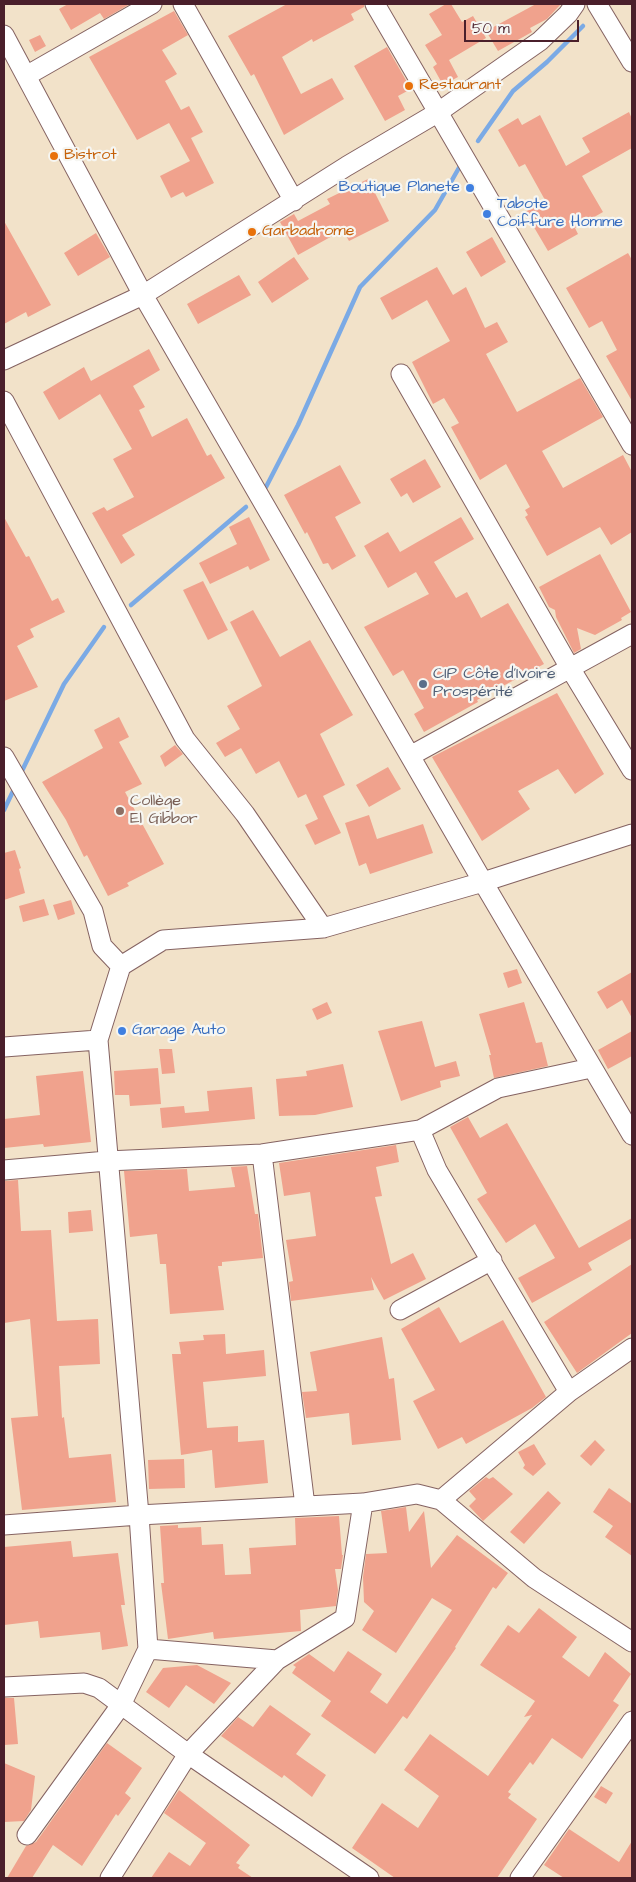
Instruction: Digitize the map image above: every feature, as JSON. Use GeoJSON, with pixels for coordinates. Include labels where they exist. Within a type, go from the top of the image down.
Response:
{"type":"FeatureCollection","features":[{"type":"Feature","properties":{"kind":"street"},"geometry":{"type":"LineString","coordinates":[[26,76],[152,4]]}},
{"type":"Feature","properties":{"kind":"street"},"geometry":{"type":"LineString","coordinates":[[183,4],[294,201]]}},
{"type":"Feature","properties":{"kind":"street"},"geometry":{"type":"LineString","coordinates":[[375,4],[437,113],[630,437]]}},
{"type":"Feature","properties":{"kind":"street"},"geometry":{"type":"LineString","coordinates":[[4,360],[144,295],[437,113],[540,41],[568,14],[575,4]]}},
{"type":"Feature","properties":{"kind":"street"},"geometry":{"type":"LineString","coordinates":[[597,4],[631,56]]}},
{"type":"Feature","properties":{"kind":"street"},"geometry":{"type":"LineString","coordinates":[[4,35],[144,295],[591,1068],[632,1135]]}},
{"type":"Feature","properties":{"kind":"street"},"geometry":{"type":"LineString","coordinates":[[401,374],[570,668],[632,770]]}},
{"type":"Feature","properties":{"kind":"street"},"geometry":{"type":"LineString","coordinates":[[4,401],[185,739],[245,814],[323,928]]}},
{"type":"Feature","properties":{"kind":"street"},"geometry":{"type":"LineString","coordinates":[[410,756],[632,634]]}},
{"type":"Feature","properties":{"kind":"street"},"geometry":{"type":"LineString","coordinates":[[4,757],[93,911],[102,946],[121,966]]}},
{"type":"Feature","properties":{"kind":"street"},"geometry":{"type":"LineString","coordinates":[[27,1835],[121,1705],[148,1649],[139,1515],[98,1040],[121,966],[164,940],[323,928],[483,882],[632,834]]}},
{"type":"Feature","properties":{"kind":"street"},"geometry":{"type":"LineString","coordinates":[[4,1047],[98,1040]]}},
{"type":"Feature","properties":{"kind":"street"},"geometry":{"type":"LineString","coordinates":[[4,1170],[107,1160],[262,1154],[420,1130],[498,1088],[591,1068]]}},
{"type":"Feature","properties":{"kind":"street"},"geometry":{"type":"LineString","coordinates":[[420,1130],[437,1170],[569,1392]]}},
{"type":"Feature","properties":{"kind":"street"},"geometry":{"type":"LineString","coordinates":[[262,1154],[305,1506]]}},
{"type":"Feature","properties":{"kind":"street"},"geometry":{"type":"LineString","coordinates":[[400,1310],[492,1260]]}},
{"type":"Feature","properties":{"kind":"street"},"geometry":{"type":"LineString","coordinates":[[441,1500],[569,1392],[632,1348]]}},
{"type":"Feature","properties":{"kind":"street"},"geometry":{"type":"LineString","coordinates":[[4,1525],[139,1515],[363,1503],[417,1494],[441,1500],[534,1578],[632,1642]]}},
{"type":"Feature","properties":{"kind":"street"},"geometry":{"type":"LineString","coordinates":[[110,1878],[188,1754],[277,1660],[344,1618],[363,1503]]}},
{"type":"Feature","properties":{"kind":"street"},"geometry":{"type":"LineString","coordinates":[[148,1649],[277,1660]]}},
{"type":"Feature","properties":{"kind":"street"},"geometry":{"type":"LineString","coordinates":[[4,1687],[84,1683],[99,1688],[188,1754],[369,1878]]}},
{"type":"Feature","properties":{"kind":"street"},"geometry":{"type":"LineString","coordinates":[[520,1878],[632,1721]]}},
{"type":"Feature","properties":{"kind":"building"},"geometry":{"type":"Polygon","coordinates":[[[68,4],[130,4],[104,19],[100,13],[71,30],[59,9],[68,4]]]}},
{"type":"Feature","properties":{"kind":"building"},"geometry":{"type":"Polygon","coordinates":[[[287,4],[364,4],[364,7],[351,14],[354,20],[313,42],[312,39],[282,57],[301,94],[332,78],[344,99],[284,135],[254,74],[251,76],[228,36],[287,4]]]}},
{"type":"Feature","properties":{"kind":"building"},"geometry":{"type":"Polygon","coordinates":[[[446,4],[451,4],[462,22],[473,16],[486,38],[449,60],[458,77],[443,85],[433,67],[437,64],[425,45],[442,35],[429,14],[446,4]]]}},
{"type":"Feature","properties":{"kind":"building"},"geometry":{"type":"Polygon","coordinates":[[[536,4],[561,4],[547,19],[530,28],[532,32],[498,51],[486,31],[536,4]]]}},
{"type":"Feature","properties":{"kind":"building"},"geometry":{"type":"Polygon","coordinates":[[[174,11],[188,35],[162,50],[177,74],[165,81],[181,110],[189,106],[203,132],[191,138],[214,183],[186,197],[183,192],[171,198],[160,176],[190,161],[169,123],[137,140],[89,57],[174,11]]]}},
{"type":"Feature","properties":{"kind":"building"},"geometry":{"type":"Polygon","coordinates":[[[40,35],[46,46],[35,52],[29,40],[40,35]]]}},
{"type":"Feature","properties":{"kind":"building"},"geometry":{"type":"Polygon","coordinates":[[[387,47],[411,89],[398,96],[405,110],[385,121],[354,66],[387,47]]]}},
{"type":"Feature","properties":{"kind":"building"},"geometry":{"type":"Polygon","coordinates":[[[629,112],[632,119],[632,148],[582,176],[603,212],[575,228],[578,234],[548,251],[525,212],[545,200],[525,164],[519,167],[498,130],[518,118],[522,125],[540,115],[566,166],[590,152],[582,138],[629,112]]]}},
{"type":"Feature","properties":{"kind":"building"},"geometry":{"type":"Polygon","coordinates":[[[368,179],[389,221],[349,241],[343,230],[298,255],[280,222],[294,214],[298,221],[330,204],[327,199],[368,179]]]}},
{"type":"Feature","properties":{"kind":"building"},"geometry":{"type":"Polygon","coordinates":[[[4,221],[51,305],[28,317],[26,312],[4,324],[4,221]]]}},
{"type":"Feature","properties":{"kind":"building"},"geometry":{"type":"Polygon","coordinates":[[[96,233],[110,257],[78,276],[64,253],[96,233]]]}},
{"type":"Feature","properties":{"kind":"building"},"geometry":{"type":"Polygon","coordinates":[[[492,237],[506,262],[481,277],[466,252],[492,237]]]}},
{"type":"Feature","properties":{"kind":"building"},"geometry":{"type":"Polygon","coordinates":[[[628,253],[632,260],[632,401],[606,356],[617,350],[602,321],[589,328],[566,288],[628,253]]]}},
{"type":"Feature","properties":{"kind":"building"},"geometry":{"type":"Polygon","coordinates":[[[294,257],[309,279],[272,303],[258,282],[294,257]]]}},
{"type":"Feature","properties":{"kind":"building"},"geometry":{"type":"Polygon","coordinates":[[[437,267],[453,295],[466,287],[485,328],[497,322],[508,342],[486,354],[517,412],[580,378],[603,417],[542,451],[563,488],[623,455],[632,472],[632,532],[611,545],[600,527],[547,556],[525,517],[528,515],[525,510],[530,507],[506,464],[480,480],[451,427],[459,423],[444,398],[433,404],[412,362],[450,341],[427,300],[392,320],[380,298],[437,267]]]}},
{"type":"Feature","properties":{"kind":"building"},"geometry":{"type":"Polygon","coordinates":[[[239,275],[251,295],[198,324],[187,304],[239,275]]]}},
{"type":"Feature","properties":{"kind":"building"},"geometry":{"type":"Polygon","coordinates":[[[149,349],[160,370],[133,386],[145,407],[139,410],[152,437],[187,418],[207,456],[211,454],[225,478],[122,535],[135,555],[121,564],[92,513],[104,507],[107,511],[134,497],[113,459],[132,449],[100,394],[59,420],[43,392],[84,367],[91,381],[149,349]]]}},
{"type":"Feature","properties":{"kind":"building"},"geometry":{"type":"Polygon","coordinates":[[[425,459],[441,487],[413,503],[407,493],[401,497],[390,479],[425,459]]]}},
{"type":"Feature","properties":{"kind":"building"},"geometry":{"type":"Polygon","coordinates":[[[340,465],[361,503],[335,517],[356,556],[332,570],[328,563],[323,564],[307,532],[305,534],[284,495],[340,465]]]}},
{"type":"Feature","properties":{"kind":"building"},"geometry":{"type":"Polygon","coordinates":[[[4,517],[26,557],[29,556],[52,601],[58,598],[65,612],[30,629],[34,637],[17,646],[38,687],[4,701],[4,517]]]}},
{"type":"Feature","properties":{"kind":"building"},"geometry":{"type":"Polygon","coordinates":[[[249,517],[270,560],[250,570],[248,566],[210,584],[199,563],[237,544],[229,527],[249,517]]]}},
{"type":"Feature","properties":{"kind":"building"},"geometry":{"type":"Polygon","coordinates":[[[461,517],[474,539],[434,562],[456,598],[467,592],[481,618],[508,603],[544,664],[477,700],[478,702],[424,732],[414,714],[424,708],[403,670],[393,676],[364,627],[429,594],[416,572],[388,588],[364,546],[388,532],[400,552],[461,517]]]}},
{"type":"Feature","properties":{"kind":"building"},"geometry":{"type":"Polygon","coordinates":[[[600,554],[631,612],[621,618],[622,620],[595,635],[577,628],[581,649],[574,653],[556,617],[555,610],[549,607],[539,587],[600,554]]]}},
{"type":"Feature","properties":{"kind":"building"},"geometry":{"type":"Polygon","coordinates":[[[203,581],[228,630],[208,640],[183,590],[203,581]]]}},
{"type":"Feature","properties":{"kind":"building"},"geometry":{"type":"Polygon","coordinates":[[[253,610],[280,657],[310,640],[353,715],[320,734],[345,785],[323,796],[341,833],[315,845],[305,825],[318,819],[306,794],[298,798],[279,761],[256,774],[241,748],[225,757],[216,743],[240,729],[227,706],[262,686],[230,622],[253,610]]]}},
{"type":"Feature","properties":{"kind":"building"},"geometry":{"type":"Polygon","coordinates":[[[557,693],[604,774],[575,794],[558,769],[518,791],[530,809],[482,841],[432,757],[557,693]]]}},
{"type":"Feature","properties":{"kind":"building"},"geometry":{"type":"Polygon","coordinates":[[[119,717],[129,737],[119,742],[142,784],[125,792],[164,864],[127,883],[129,886],[108,896],[87,855],[84,857],[66,820],[42,782],[103,748],[94,730],[119,717]]]}},
{"type":"Feature","properties":{"kind":"building"},"geometry":{"type":"Polygon","coordinates":[[[175,745],[183,754],[165,767],[160,756],[175,745]]]}},
{"type":"Feature","properties":{"kind":"building"},"geometry":{"type":"Polygon","coordinates":[[[388,767],[401,789],[369,807],[356,785],[388,767]]]}},
{"type":"Feature","properties":{"kind":"building"},"geometry":{"type":"Polygon","coordinates":[[[369,815],[377,839],[423,824],[433,853],[370,874],[366,863],[359,866],[345,823],[369,815]]]}},
{"type":"Feature","properties":{"kind":"building"},"geometry":{"type":"Polygon","coordinates":[[[15,850],[21,868],[19,869],[25,893],[4,900],[4,853],[15,850]]]}},
{"type":"Feature","properties":{"kind":"building"},"geometry":{"type":"Polygon","coordinates":[[[44,899],[49,915],[23,922],[19,906],[44,899]]]}},
{"type":"Feature","properties":{"kind":"building"},"geometry":{"type":"Polygon","coordinates":[[[71,900],[75,914],[58,920],[53,905],[71,900]]]}},
{"type":"Feature","properties":{"kind":"building"},"geometry":{"type":"Polygon","coordinates":[[[517,969],[522,983],[508,988],[503,973],[517,969]]]}},
{"type":"Feature","properties":{"kind":"building"},"geometry":{"type":"Polygon","coordinates":[[[632,972],[632,1018],[622,1000],[607,1009],[597,992],[632,972]]]}},
{"type":"Feature","properties":{"kind":"building"},"geometry":{"type":"Polygon","coordinates":[[[327,1002],[332,1013],[317,1020],[312,1009],[327,1002]]]}},
{"type":"Feature","properties":{"kind":"building"},"geometry":{"type":"Polygon","coordinates":[[[524,1002],[536,1043],[542,1042],[548,1066],[494,1078],[489,1055],[491,1055],[479,1014],[524,1002]]]}},
{"type":"Feature","properties":{"kind":"building"},"geometry":{"type":"Polygon","coordinates":[[[422,1021],[435,1067],[456,1061],[460,1076],[440,1081],[441,1087],[401,1101],[378,1031],[422,1021]]]}},
{"type":"Feature","properties":{"kind":"building"},"geometry":{"type":"Polygon","coordinates":[[[632,1031],[632,1056],[608,1069],[598,1050],[632,1031]]]}},
{"type":"Feature","properties":{"kind":"building"},"geometry":{"type":"Polygon","coordinates":[[[159,1049],[172,1049],[175,1073],[162,1074],[159,1049]]]}},
{"type":"Feature","properties":{"kind":"building"},"geometry":{"type":"Polygon","coordinates":[[[343,1064],[353,1107],[315,1115],[279,1116],[276,1079],[307,1076],[306,1071],[343,1064]]]}},
{"type":"Feature","properties":{"kind":"building"},"geometry":{"type":"Polygon","coordinates":[[[158,1068],[161,1104],[130,1106],[129,1095],[115,1095],[114,1071],[158,1068]]]}},
{"type":"Feature","properties":{"kind":"building"},"geometry":{"type":"Polygon","coordinates":[[[83,1071],[91,1142],[44,1147],[43,1144],[4,1148],[4,1119],[40,1115],[36,1076],[83,1071]]]}},
{"type":"Feature","properties":{"kind":"building"},"geometry":{"type":"Polygon","coordinates":[[[252,1087],[255,1119],[162,1128],[160,1108],[184,1106],[185,1113],[209,1111],[207,1091],[252,1087]]]}},
{"type":"Feature","properties":{"kind":"building"},"geometry":{"type":"Polygon","coordinates":[[[468,1117],[480,1138],[507,1123],[579,1248],[632,1218],[632,1238],[588,1263],[592,1270],[532,1303],[518,1278],[555,1258],[535,1224],[506,1243],[477,1199],[487,1193],[450,1127],[468,1117]]]}},
{"type":"Feature","properties":{"kind":"building"},"geometry":{"type":"Polygon","coordinates":[[[396,1145],[399,1162],[376,1167],[382,1196],[375,1197],[391,1264],[413,1253],[426,1279],[384,1300],[371,1277],[374,1290],[291,1301],[289,1282],[293,1281],[286,1240],[316,1236],[310,1192],[284,1196],[279,1163],[396,1145]]]}},
{"type":"Feature","properties":{"kind":"building"},"geometry":{"type":"Polygon","coordinates":[[[247,1166],[255,1214],[258,1214],[263,1258],[222,1262],[222,1266],[218,1266],[224,1310],[170,1314],[166,1264],[160,1264],[157,1234],[130,1237],[124,1171],[187,1169],[189,1191],[235,1187],[231,1167],[247,1166]]]}},
{"type":"Feature","properties":{"kind":"building"},"geometry":{"type":"Polygon","coordinates":[[[18,1180],[21,1231],[51,1230],[57,1321],[98,1319],[100,1364],[59,1366],[62,1418],[64,1417],[69,1458],[111,1454],[116,1502],[22,1510],[11,1418],[38,1416],[30,1319],[4,1323],[4,1181],[18,1180]]]}},
{"type":"Feature","properties":{"kind":"building"},"geometry":{"type":"Polygon","coordinates":[[[91,1210],[93,1231],[69,1233],[68,1212],[91,1210]]]}},
{"type":"Feature","properties":{"kind":"building"},"geometry":{"type":"Polygon","coordinates":[[[632,1264],[632,1333],[577,1373],[544,1322],[632,1264]]]}},
{"type":"Feature","properties":{"kind":"building"},"geometry":{"type":"Polygon","coordinates":[[[439,1307],[460,1343],[503,1320],[546,1397],[532,1408],[466,1444],[462,1437],[438,1449],[413,1401],[435,1390],[401,1329],[439,1307]]]}},
{"type":"Feature","properties":{"kind":"building"},"geometry":{"type":"Polygon","coordinates":[[[225,1334],[226,1354],[264,1350],[266,1376],[203,1382],[207,1428],[238,1426],[238,1442],[264,1440],[268,1483],[215,1488],[212,1450],[181,1455],[172,1354],[181,1354],[179,1342],[204,1340],[203,1335],[225,1334]]]}},
{"type":"Feature","properties":{"kind":"building"},"geometry":{"type":"Polygon","coordinates":[[[382,1337],[389,1379],[394,1378],[401,1440],[352,1445],[349,1413],[306,1418],[302,1392],[317,1391],[310,1352],[382,1337]]]}},
{"type":"Feature","properties":{"kind":"building"},"geometry":{"type":"Polygon","coordinates":[[[595,1440],[605,1450],[591,1466],[580,1456],[595,1440]]]}},
{"type":"Feature","properties":{"kind":"building"},"geometry":{"type":"Polygon","coordinates":[[[534,1444],[546,1464],[533,1476],[523,1468],[525,1465],[518,1452],[534,1444]]]}},
{"type":"Feature","properties":{"kind":"building"},"geometry":{"type":"Polygon","coordinates":[[[184,1459],[185,1488],[149,1489],[148,1460],[184,1459]]]}},
{"type":"Feature","properties":{"kind":"building"},"geometry":{"type":"Polygon","coordinates":[[[486,1477],[489,1479],[493,1477],[513,1494],[483,1521],[469,1506],[476,1499],[469,1491],[486,1477]]]}},
{"type":"Feature","properties":{"kind":"building"},"geometry":{"type":"Polygon","coordinates":[[[609,1488],[632,1504],[632,1556],[605,1537],[613,1526],[593,1512],[609,1488]]]}},
{"type":"Feature","properties":{"kind":"building"},"geometry":{"type":"Polygon","coordinates":[[[548,1491],[561,1503],[524,1544],[510,1532],[548,1491]]]}},
{"type":"Feature","properties":{"kind":"building"},"geometry":{"type":"Polygon","coordinates":[[[406,1507],[409,1532],[424,1511],[431,1568],[457,1535],[508,1573],[496,1589],[493,1587],[456,1648],[407,1719],[403,1716],[375,1754],[321,1716],[331,1701],[292,1673],[296,1667],[293,1665],[309,1654],[334,1672],[348,1651],[382,1674],[370,1692],[387,1704],[452,1610],[432,1598],[396,1653],[362,1630],[374,1611],[364,1602],[363,1577],[366,1554],[387,1553],[381,1511],[406,1507]]]}},
{"type":"Feature","properties":{"kind":"building"},"geometry":{"type":"Polygon","coordinates":[[[339,1516],[343,1555],[341,1569],[335,1569],[338,1590],[336,1606],[300,1610],[301,1631],[214,1639],[213,1632],[168,1639],[161,1583],[164,1583],[160,1526],[178,1525],[178,1528],[201,1527],[202,1545],[223,1544],[225,1575],[251,1574],[249,1548],[296,1545],[295,1518],[339,1516]]]}},
{"type":"Feature","properties":{"kind":"building"},"geometry":{"type":"Polygon","coordinates":[[[71,1541],[73,1557],[118,1553],[125,1605],[121,1605],[128,1646],[102,1650],[100,1632],[40,1638],[38,1621],[4,1625],[4,1547],[71,1541]]]}},
{"type":"Feature","properties":{"kind":"building"},"geometry":{"type":"Polygon","coordinates":[[[539,1608],[577,1637],[562,1657],[589,1677],[605,1652],[631,1674],[613,1701],[619,1705],[582,1759],[552,1738],[533,1765],[530,1762],[508,1792],[511,1794],[508,1798],[537,1819],[497,1878],[395,1878],[352,1848],[382,1803],[418,1828],[439,1796],[404,1770],[430,1734],[488,1776],[532,1715],[524,1717],[535,1701],[480,1665],[508,1625],[519,1633],[539,1608]]]}},
{"type":"Feature","properties":{"kind":"building"},"geometry":{"type":"Polygon","coordinates":[[[197,1665],[231,1683],[214,1704],[186,1685],[169,1708],[146,1692],[163,1668],[197,1665]]]}},
{"type":"Feature","properties":{"kind":"building"},"geometry":{"type":"Polygon","coordinates":[[[4,1698],[14,1698],[18,1744],[4,1745],[4,1698]]]}},
{"type":"Feature","properties":{"kind":"building"},"geometry":{"type":"Polygon","coordinates":[[[270,1705],[311,1734],[296,1754],[326,1775],[312,1797],[284,1775],[282,1778],[221,1736],[238,1717],[253,1727],[270,1705]]]}},
{"type":"Feature","properties":{"kind":"building"},"geometry":{"type":"Polygon","coordinates":[[[107,1743],[142,1768],[125,1793],[131,1798],[118,1816],[116,1814],[82,1866],[53,1845],[32,1878],[7,1878],[26,1846],[36,1842],[107,1743]]]}},
{"type":"Feature","properties":{"kind":"building"},"geometry":{"type":"Polygon","coordinates":[[[4,1763],[35,1776],[31,1810],[24,1821],[4,1822],[4,1763]]]}},
{"type":"Feature","properties":{"kind":"building"},"geometry":{"type":"Polygon","coordinates":[[[601,1786],[613,1793],[606,1804],[594,1797],[601,1786]]]}},
{"type":"Feature","properties":{"kind":"building"},"geometry":{"type":"Polygon","coordinates":[[[179,1790],[250,1845],[236,1863],[240,1865],[238,1868],[253,1878],[151,1878],[169,1852],[190,1866],[206,1843],[164,1813],[179,1790]]]}},
{"type":"Feature","properties":{"kind":"building"},"geometry":{"type":"Polygon","coordinates":[[[569,1829],[619,1862],[632,1841],[632,1878],[564,1878],[544,1865],[569,1829]]]}},
{"type":"Feature","properties":{"kind":"waterway"},"geometry":{"type":"LineString","coordinates":[[478,141],[513,91],[547,62],[583,26]]}},
{"type":"Feature","properties":{"kind":"waterway"},"geometry":{"type":"LineString","coordinates":[[266,487],[298,425],[360,287],[435,210],[460,166]]}},
{"type":"Feature","properties":{"kind":"waterway"},"geometry":{"type":"LineString","coordinates":[[131,605],[246,507]]}},
{"type":"Feature","properties":{"kind":"waterway"},"geometry":{"type":"LineString","coordinates":[[20,775],[64,684],[104,627]]}},
{"type":"Feature","properties":{"kind":"waterway"},"geometry":{"type":"LineString","coordinates":[[4,810],[15,787]]}},
{"type":"Feature","properties":{"kind":"place","name":"Restaurant"},"geometry":{"type":"Point","coordinates":[409,86]}},
{"type":"Feature","properties":{"kind":"place","name":"Bistrot"},"geometry":{"type":"Point","coordinates":[54,156]}},
{"type":"Feature","properties":{"kind":"place","name":"Boutique Planete"},"geometry":{"type":"Point","coordinates":[470,188]}},
{"type":"Feature","properties":{"kind":"place","name":"Tabote Coiffure Homme"},"geometry":{"type":"Point","coordinates":[487,214]}},
{"type":"Feature","properties":{"kind":"place","name":"Garbadrome"},"geometry":{"type":"Point","coordinates":[252,232]}},
{"type":"Feature","properties":{"kind":"place","name":"CIP Côte d'Ivoire Prospérité"},"geometry":{"type":"Point","coordinates":[423,684]}},
{"type":"Feature","properties":{"kind":"place","name":"Collège El Gibbor"},"geometry":{"type":"Point","coordinates":[120,811]}},
{"type":"Feature","properties":{"kind":"place","name":"Garage Auto"},"geometry":{"type":"Point","coordinates":[122,1031]}}]}
